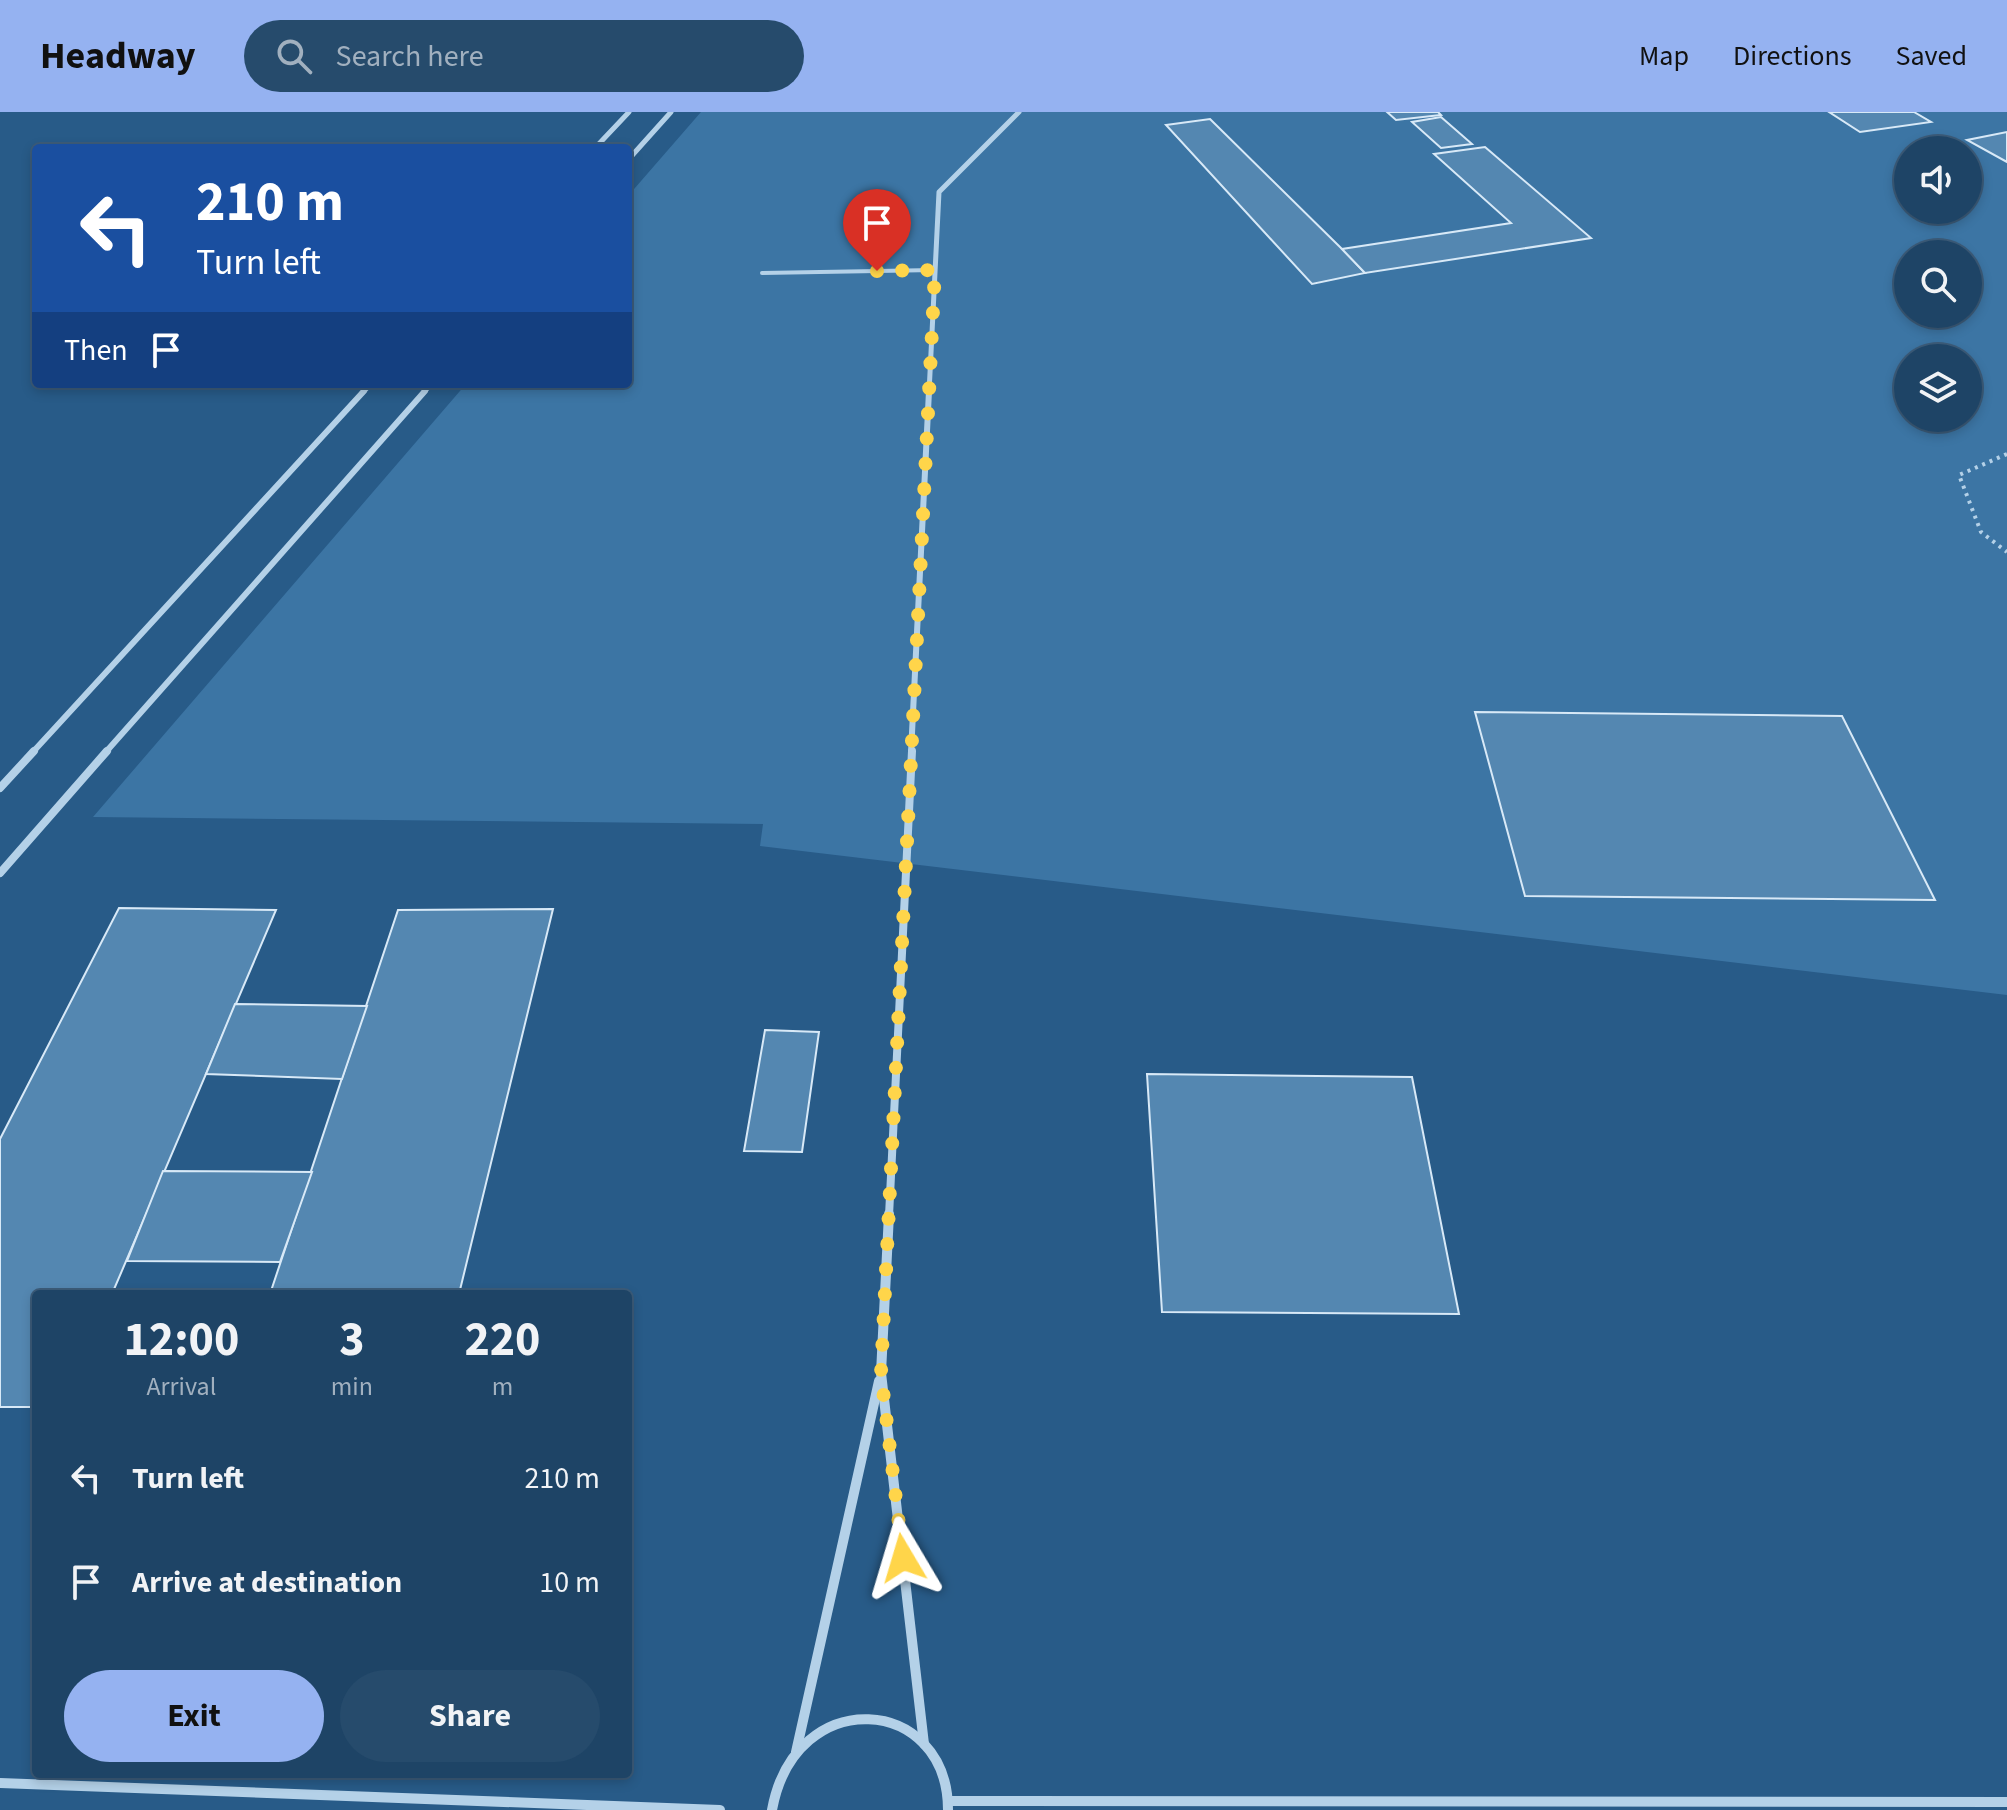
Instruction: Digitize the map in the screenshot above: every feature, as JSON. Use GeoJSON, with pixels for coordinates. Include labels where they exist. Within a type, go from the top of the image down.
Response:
{"type":"FeatureCollection","features":[{"type":"Feature","properties":{"kind":"street"},"geometry":{"type":"LineString","coordinates":[[599,144],[629,112]]}},
{"type":"Feature","properties":{"kind":"street"},"geometry":{"type":"LineString","coordinates":[[632,156],[671,112]]}},
{"type":"Feature","properties":{"kind":"street"},"geometry":{"type":"LineString","coordinates":[[924,1744],[881,1373],[939,192],[1019,112]]}},
{"type":"Feature","properties":{"kind":"street"},"geometry":{"type":"LineString","coordinates":[[0,788],[367,388]]}},
{"type":"Feature","properties":{"kind":"street"},"geometry":{"type":"LineString","coordinates":[[0,873],[427,388]]}},
{"type":"Feature","properties":{"kind":"street"},"geometry":{"type":"LineString","coordinates":[[796,1752],[881,1373]]}},
{"type":"Feature","properties":{"kind":"street"},"geometry":{"type":"LineString","coordinates":[[772,1810],[779,1780],[796,1752],[818,1730],[846,1719],[874,1718],[901,1725],[924,1744],[940,1769],[948,1806],[2007,1802]]}},
{"type":"Feature","properties":{"kind":"street"},"geometry":{"type":"LineString","coordinates":[[0,1783],[720,1810]]}},
{"type":"Feature","properties":{"kind":"lane"},"geometry":{"type":"LineString","coordinates":[[762,273],[935,270]]}},
{"type":"Feature","properties":{"kind":"path"},"geometry":{"type":"LineString","coordinates":[[2007,454],[1959,475],[1981,532],[2007,552]]}},
{"type":"Feature","properties":{"kind":"shaded area"},"geometry":{"type":"Polygon","coordinates":[[[701,112],[2007,112],[2007,995],[760,846],[763,824],[93,817],[463,388],[632,388],[632,191],[701,112]]]}},
{"type":"Feature","properties":{"kind":"building"},"geometry":{"type":"Polygon","coordinates":[[[1387,112],[1438,112],[1441,115],[1396,120],[1387,112]]]}},
{"type":"Feature","properties":{"kind":"building"},"geometry":{"type":"Polygon","coordinates":[[[1829,112],[1914,112],[1931,122],[1860,132],[1829,112]]]}},
{"type":"Feature","properties":{"kind":"building"},"geometry":{"type":"Polygon","coordinates":[[[1441,117],[1472,144],[1441,148],[1412,122],[1441,117]]]}},
{"type":"Feature","properties":{"kind":"building"},"geometry":{"type":"Polygon","coordinates":[[[1210,119],[1365,273],[1312,284],[1166,125],[1210,119]]]}},
{"type":"Feature","properties":{"kind":"building"},"geometry":{"type":"Polygon","coordinates":[[[2007,132],[2007,162],[1982,148],[1982,137],[2007,132]]]}},
{"type":"Feature","properties":{"kind":"building"},"geometry":{"type":"Polygon","coordinates":[[[1485,147],[1591,238],[1365,273],[1342,249],[1511,223],[1434,154],[1485,147]]]}},
{"type":"Feature","properties":{"kind":"building"},"geometry":{"type":"Polygon","coordinates":[[[1475,712],[1842,716],[1935,900],[1525,896],[1475,712]]]}},
{"type":"Feature","properties":{"kind":"building"},"geometry":{"type":"Polygon","coordinates":[[[119,908],[276,910],[114,1290],[32,1290],[32,1407],[0,1407],[0,1139],[119,908]]]}},
{"type":"Feature","properties":{"kind":"building"},"geometry":{"type":"Polygon","coordinates":[[[553,909],[460,1290],[271,1290],[398,910],[553,909]]]}},
{"type":"Feature","properties":{"kind":"building"},"geometry":{"type":"Polygon","coordinates":[[[235,1004],[367,1006],[342,1079],[206,1074],[235,1004]]]}},
{"type":"Feature","properties":{"kind":"building"},"geometry":{"type":"Polygon","coordinates":[[[765,1030],[819,1032],[802,1152],[744,1151],[765,1030]]]}},
{"type":"Feature","properties":{"kind":"building"},"geometry":{"type":"Polygon","coordinates":[[[1147,1074],[1412,1077],[1459,1314],[1162,1312],[1147,1074]]]}},
{"type":"Feature","properties":{"kind":"building"},"geometry":{"type":"Polygon","coordinates":[[[163,1171],[312,1172],[280,1262],[127,1261],[163,1171]]]}},
{"type":"Feature","properties":{"kind":"route"},"geometry":{"type":"LineString","coordinates":[[877,271],[935,270],[881,1373],[903,1558]]}}]}
